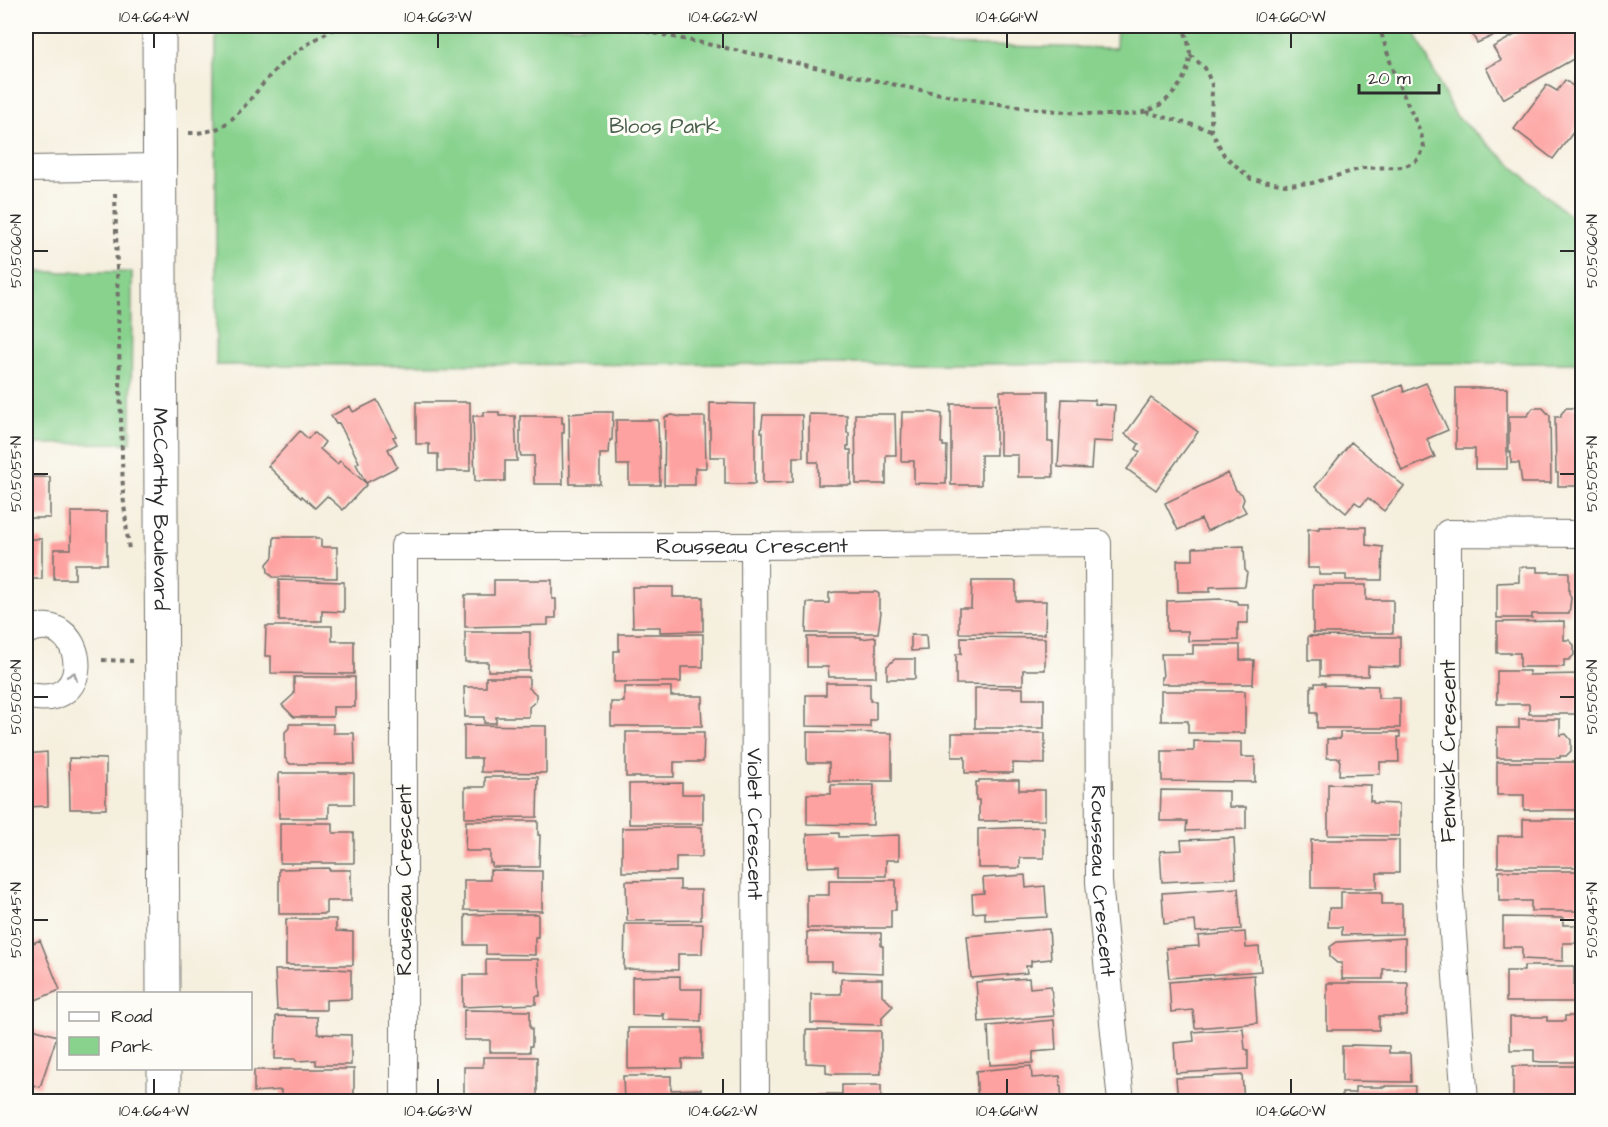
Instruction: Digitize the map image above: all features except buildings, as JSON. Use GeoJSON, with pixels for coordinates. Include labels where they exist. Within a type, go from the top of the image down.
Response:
{"type":"FeatureCollection","features":[{"type":"Feature","properties":{"kind":"main road","name":"McCarthy Boulevard"},"geometry":{"type":"LineString","coordinates":[[159,26],[163,992]]}},
{"type":"Feature","properties":{"kind":"main road"},"geometry":{"type":"LineString","coordinates":[[164,1070],[164,1101]]}},
{"type":"Feature","properties":{"kind":"street"},"geometry":{"type":"LineString","coordinates":[[26,169],[115,168],[158,151]]}},
{"type":"Feature","properties":{"kind":"street","name":"Fenwick Crescent"},"geometry":{"type":"LineString","coordinates":[[1465,1101],[1448,864],[1448,533],[1582,534]]}},
{"type":"Feature","properties":{"kind":"street","name":"Rousseau Crescent"},"geometry":{"type":"LineString","coordinates":[[404,1101],[404,546],[1098,543],[1098,882],[1120,1101]]}},
{"type":"Feature","properties":{"kind":"street","name":"Violet Crescent"},"geometry":{"type":"LineString","coordinates":[[754,546],[756,1101]]}},
{"type":"Feature","properties":{"kind":"street"},"geometry":{"type":"LineString","coordinates":[[26,631],[45,627],[57,630],[74,648],[77,660],[76,672],[71,683],[63,692],[51,698],[39,699],[26,695]]}},
{"type":"Feature","properties":{"kind":"path"},"geometry":{"type":"LineString","coordinates":[[158,151],[217,129],[229,122],[276,69],[320,35],[340,26]]}},
{"type":"Feature","properties":{"kind":"path"},"geometry":{"type":"LineString","coordinates":[[619,26],[964,99],[1085,113],[1126,114],[1145,111],[1161,105],[1174,92],[1188,67],[1190,55],[1188,39],[1183,26]]}},
{"type":"Feature","properties":{"kind":"path"},"geometry":{"type":"LineString","coordinates":[[1190,55],[1205,68],[1212,85],[1211,130],[1224,155],[1251,179],[1285,185],[1312,183],[1363,168],[1404,167],[1419,159],[1424,147],[1421,133],[1394,74],[1379,26]]}},
{"type":"Feature","properties":{"kind":"path"},"geometry":{"type":"LineString","coordinates":[[1145,111],[1211,130]]}},
{"type":"Feature","properties":{"kind":"path"},"geometry":{"type":"LineString","coordinates":[[115,168],[123,494],[130,561]]}},
{"type":"Feature","properties":{"kind":"path"},"geometry":{"type":"LineString","coordinates":[[77,660],[133,661],[133,651]]}},
{"type":"Feature","properties":{"kind":"green space","name":"Bloos Park"},"geometry":{"type":"Polygon","coordinates":[[[216,26],[846,26],[929,45],[1116,48],[1117,26],[1412,26],[1454,114],[1582,227],[1582,363],[216,365],[216,26]]]}},
{"type":"Feature","properties":{"kind":"green space"},"geometry":{"type":"Polygon","coordinates":[[[26,272],[132,272],[131,443],[26,444],[26,272]]]}}]}
